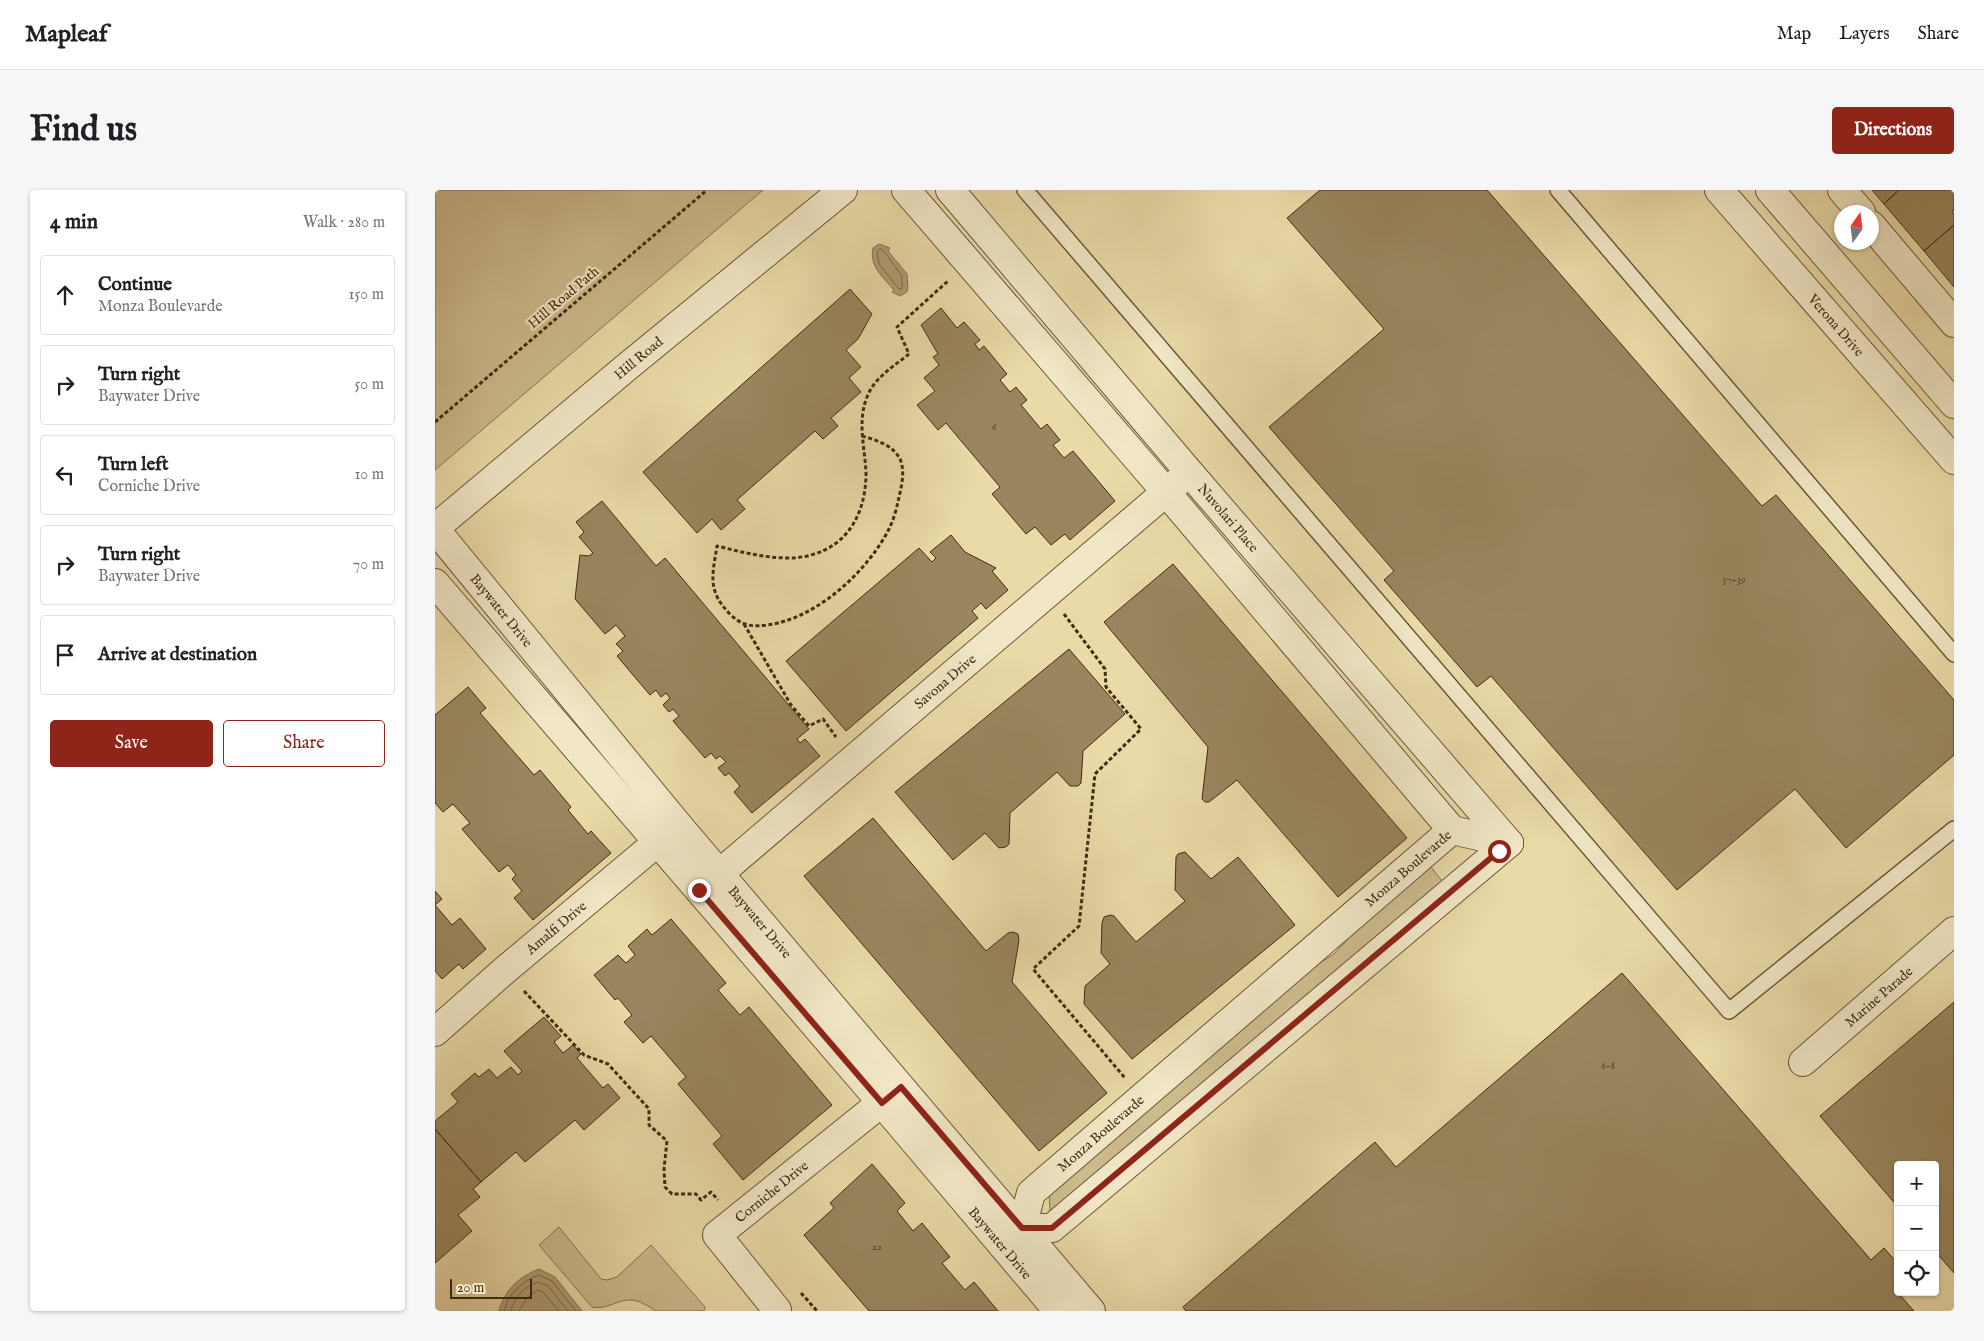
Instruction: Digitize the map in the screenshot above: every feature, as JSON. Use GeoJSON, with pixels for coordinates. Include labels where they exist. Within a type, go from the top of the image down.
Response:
{"type":"FeatureCollection","features":[{"type":"Feature","properties":{"kind":"street","name":"Hill Road"},"geometry":{"type":"LineString","coordinates":[[435,529],[628,366],[843,190]]}},
{"type":"Feature","properties":{"kind":"street"},"geometry":{"type":"LineString","coordinates":[[906,190],[1166,492],[1452,830]]}},
{"type":"Feature","properties":{"kind":"street","name":"Nuvolari Place"},"geometry":{"type":"LineString","coordinates":[[950,190],[1189,472],[1509,843]]}},
{"type":"Feature","properties":{"kind":"street","name":"Verona Drive"},"geometry":{"type":"LineString","coordinates":[[1719,190],[1951,450]]}},
{"type":"Feature","properties":{"kind":"street"},"geometry":{"type":"LineString","coordinates":[[1770,190],[1954,404]]}},
{"type":"Feature","properties":{"kind":"street"},"geometry":{"type":"LineString","coordinates":[[1842,190],[1855,205]]}},
{"type":"Feature","properties":{"kind":"street"},"geometry":{"type":"LineString","coordinates":[[1879,234],[1954,323]]}},
{"type":"Feature","properties":{"kind":"street","name":"Savona Drive"},"geometry":{"type":"LineString","coordinates":[[699,890],[1189,472]]}},
{"type":"Feature","properties":{"kind":"street","name":"Baywater Drive"},"geometry":{"type":"LineString","coordinates":[[435,529],[668,834],[699,890],[892,1095]]}},
{"type":"Feature","properties":{"kind":"street","name":"Baywater Drive"},"geometry":{"type":"LineString","coordinates":[[435,583],[668,834],[720,873],[892,1095],[1012,1237],[1091,1311]]}},
{"type":"Feature","properties":{"kind":"street","name":"Monza Boulevarde"},"geometry":{"type":"LineString","coordinates":[[1012,1237],[1031,1193],[1452,830],[1509,843]]}},
{"type":"Feature","properties":{"kind":"street","name":"Amalfi Drive"},"geometry":{"type":"LineString","coordinates":[[435,1032],[505,970],[668,834]]}},
{"type":"Feature","properties":{"kind":"street"},"geometry":{"type":"LineString","coordinates":[[1012,1237],[1052,1228],[1509,843]]}},
{"type":"Feature","properties":{"kind":"street","name":"Marine Parade"},"geometry":{"type":"LineString","coordinates":[[1803,1062],[1954,931]]}},
{"type":"Feature","properties":{"kind":"street","name":"Corniche Drive"},"geometry":{"type":"LineString","coordinates":[[775,1311],[777,1310],[717,1235],[892,1095]]}},
{"type":"Feature","properties":{"kind":"street","name":"Baywater Drive"},"geometry":{"type":"LineString","coordinates":[[1012,1237],[1058,1311]]}},
{"type":"Feature","properties":{"kind":"lane"},"geometry":{"type":"LineString","coordinates":[[1025,190],[1729,1010],[1954,829]]}},
{"type":"Feature","properties":{"kind":"lane"},"geometry":{"type":"LineString","coordinates":[[1558,190],[1954,654]]}},
{"type":"Feature","properties":{"kind":"path","name":"Hill Road Path"},"geometry":{"type":"LineString","coordinates":[[435,422],[707,190]]}},
{"type":"Feature","properties":{"kind":"path"},"geometry":{"type":"LineString","coordinates":[[852,761],[823,719],[809,726],[791,705],[743,624],[723,607],[715,590],[712,572],[717,546],[755,555],[790,558],[804,556],[817,554],[839,541],[854,525],[862,506],[866,472],[862,419],[870,392],[882,376],[909,354],[897,327],[969,262]]}},
{"type":"Feature","properties":{"kind":"path"},"geometry":{"type":"LineString","coordinates":[[743,624],[754,627],[778,624],[803,614],[819,604],[837,591],[862,567],[889,529],[901,491],[903,475],[900,460],[895,452],[881,441],[862,436]]}},
{"type":"Feature","properties":{"kind":"path"},"geometry":{"type":"LineString","coordinates":[[1049,593],[1105,669],[1106,687],[1141,729],[1095,774],[1079,926],[1033,969],[1142,1097]]}},
{"type":"Feature","properties":{"kind":"path"},"geometry":{"type":"LineString","coordinates":[[505,970],[584,1055],[608,1064],[649,1109],[649,1125],[667,1141],[664,1169],[665,1187],[672,1194],[695,1194],[701,1200]]}},
{"type":"Feature","properties":{"kind":"shaded area"},"geometry":{"type":"Polygon","coordinates":[[[435,190],[763,190],[435,470],[435,190]]]}},
{"type":"Feature","properties":{"kind":"shaded area"},"geometry":{"type":"Polygon","coordinates":[[[1428,863],[1446,886],[1092,1184],[1050,1211],[1049,1192],[1294,972],[1314,967],[1334,954],[1348,939],[1355,920],[1428,863]]]}},
{"type":"Feature","properties":{"kind":"shaded area"},"geometry":{"type":"Polygon","coordinates":[[[559,1227],[601,1279],[607,1280],[617,1277],[651,1245],[705,1307],[704,1311],[654,1311],[644,1304],[630,1300],[605,1307],[592,1307],[539,1245],[559,1227]]]}},
{"type":"Feature","properties":{"kind":"water"},"geometry":{"type":"Polygon","coordinates":[[[879,244],[890,248],[888,251],[907,274],[907,292],[900,296],[892,292],[894,290],[881,276],[875,266],[872,254],[873,248],[879,244]]]}},
{"type":"Feature","properties":{"kind":"water"},"geometry":{"type":"Polygon","coordinates":[[[539,1269],[555,1277],[582,1311],[499,1311],[509,1290],[519,1280],[539,1269]]]}},
{"type":"Feature","properties":{"kind":"building"},"geometry":{"type":"Polygon","coordinates":[[[1320,190],[1487,190],[1762,506],[1776,495],[1954,700],[1954,755],[1846,848],[1795,789],[1677,890],[1491,676],[1477,687],[1384,580],[1394,571],[1269,427],[1384,329],[1287,218],[1320,190]]]}},
{"type":"Feature","properties":{"kind":"building"},"geometry":{"type":"Polygon","coordinates":[[[1872,190],[1899,190],[1884,204],[1872,190]]]}},
{"type":"Feature","properties":{"kind":"building"},"geometry":{"type":"Polygon","coordinates":[[[1899,190],[1954,190],[1954,210],[1952,211],[1954,214],[1954,225],[1924,251],[1884,204],[1899,190]]]}},
{"type":"Feature","properties":{"kind":"building"},"geometry":{"type":"Polygon","coordinates":[[[1954,225],[1954,287],[1924,251],[1954,225]]]}},
{"type":"Feature","properties":{"kind":"building"},"geometry":{"type":"Polygon","coordinates":[[[850,289],[872,314],[858,339],[846,350],[861,367],[849,378],[861,392],[831,418],[838,426],[823,439],[815,431],[737,500],[745,509],[721,530],[712,519],[697,533],[643,472],[850,289]]]}},
{"type":"Feature","properties":{"kind":"building"},"geometry":{"type":"Polygon","coordinates":[[[941,308],[957,328],[964,322],[980,340],[975,344],[979,350],[984,346],[1007,374],[1000,380],[1010,392],[1016,387],[1027,400],[1021,405],[1041,429],[1047,424],[1060,440],[1053,445],[1064,458],[1073,451],[1115,501],[1070,540],[1065,534],[1051,545],[1035,527],[1026,534],[992,494],[1000,487],[946,423],[938,430],[917,405],[935,391],[924,378],[939,365],[933,357],[938,354],[921,325],[941,308]]]}},
{"type":"Feature","properties":{"kind":"building"},"geometry":{"type":"Polygon","coordinates":[[[602,501],[656,566],[665,558],[809,729],[797,739],[800,743],[805,739],[820,756],[752,813],[734,792],[740,786],[729,773],[725,776],[718,768],[726,762],[720,756],[716,759],[711,753],[705,758],[673,721],[679,716],[673,709],[669,712],[663,705],[670,698],[666,693],[661,697],[656,690],[650,695],[617,656],[623,651],[616,644],[625,636],[616,625],[605,634],[575,599],[580,555],[589,556],[593,553],[579,537],[584,532],[576,522],[602,501]]]}},
{"type":"Feature","properties":{"kind":"building"},"geometry":{"type":"Polygon","coordinates":[[[951,535],[965,552],[996,568],[992,571],[1008,590],[986,609],[981,603],[972,611],[978,618],[846,731],[786,661],[919,548],[932,562],[936,558],[930,552],[951,535]]]}},
{"type":"Feature","properties":{"kind":"building"},"geometry":{"type":"Polygon","coordinates":[[[1173,564],[1407,838],[1338,897],[1237,780],[1209,802],[1205,802],[1202,799],[1208,747],[1104,622],[1173,564]]]}},
{"type":"Feature","properties":{"kind":"building"},"geometry":{"type":"Polygon","coordinates":[[[1069,649],[1125,714],[1083,751],[1081,783],[1078,786],[1070,786],[1057,772],[1010,813],[1009,844],[1006,847],[999,848],[985,833],[953,860],[895,792],[1069,649]]]}},
{"type":"Feature","properties":{"kind":"building"},"geometry":{"type":"Polygon","coordinates":[[[468,687],[486,708],[480,713],[534,775],[540,770],[571,807],[568,810],[588,834],[591,831],[611,853],[533,920],[514,898],[522,891],[512,879],[516,875],[508,865],[499,872],[462,829],[470,823],[453,804],[443,812],[435,803],[435,715],[468,687]]]}},
{"type":"Feature","properties":{"kind":"building"},"geometry":{"type":"Polygon","coordinates":[[[873,818],[986,951],[1008,933],[1018,934],[1019,940],[1012,982],[1107,1093],[1039,1151],[804,876],[873,818]]]}},
{"type":"Feature","properties":{"kind":"building"},"geometry":{"type":"Polygon","coordinates":[[[1185,852],[1211,879],[1238,857],[1295,925],[1132,1059],[1084,1004],[1085,986],[1110,964],[1101,953],[1104,917],[1114,916],[1136,942],[1185,901],[1175,890],[1176,857],[1178,854],[1185,852]]]}},
{"type":"Feature","properties":{"kind":"building"},"geometry":{"type":"Polygon","coordinates":[[[435,891],[442,899],[435,905],[435,891]]]}},
{"type":"Feature","properties":{"kind":"building"},"geometry":{"type":"Polygon","coordinates":[[[435,905],[452,925],[460,918],[486,949],[463,969],[459,964],[442,979],[435,971],[435,905]]]}},
{"type":"Feature","properties":{"kind":"building"},"geometry":{"type":"Polygon","coordinates":[[[671,919],[726,983],[718,990],[740,1015],[749,1007],[832,1105],[743,1180],[713,1144],[722,1136],[678,1084],[686,1077],[651,1036],[643,1043],[624,1022],[632,1015],[618,998],[615,1000],[594,975],[618,955],[626,963],[635,955],[628,946],[647,929],[652,935],[671,919]]]}},
{"type":"Feature","properties":{"kind":"building"},"geometry":{"type":"Polygon","coordinates":[[[1622,973],[1871,1260],[1884,1248],[1894,1259],[1894,1296],[1901,1296],[1914,1311],[1186,1311],[1183,1307],[1375,1142],[1396,1167],[1622,973]]]}},
{"type":"Feature","properties":{"kind":"building"},"geometry":{"type":"Polygon","coordinates":[[[1954,1002],[1954,1273],[1939,1256],[1939,1161],[1894,1161],[1894,1202],[1820,1116],[1954,1002]]]}},
{"type":"Feature","properties":{"kind":"building"},"geometry":{"type":"Polygon","coordinates":[[[544,1017],[561,1036],[554,1042],[563,1053],[573,1045],[581,1054],[577,1058],[603,1088],[608,1084],[620,1098],[584,1130],[575,1120],[525,1162],[516,1152],[481,1182],[435,1129],[435,1121],[458,1102],[451,1094],[475,1073],[479,1077],[489,1069],[497,1078],[511,1067],[518,1075],[522,1071],[504,1051],[544,1017]]]}},
{"type":"Feature","properties":{"kind":"building"},"geometry":{"type":"Polygon","coordinates":[[[435,1129],[481,1182],[473,1189],[480,1197],[458,1215],[472,1231],[435,1263],[435,1129]]]}},
{"type":"Feature","properties":{"kind":"building"},"geometry":{"type":"Polygon","coordinates":[[[872,1164],[905,1203],[897,1211],[913,1231],[922,1223],[950,1257],[942,1263],[965,1290],[974,1282],[998,1311],[869,1311],[804,1235],[834,1208],[830,1203],[872,1164]]]}},
{"type":"Feature","properties":{"kind":"route"},"geometry":{"type":"LineString","coordinates":[[699,890],[882,1103],[901,1087],[1022,1228],[1052,1228],[1499,851]]}}]}
